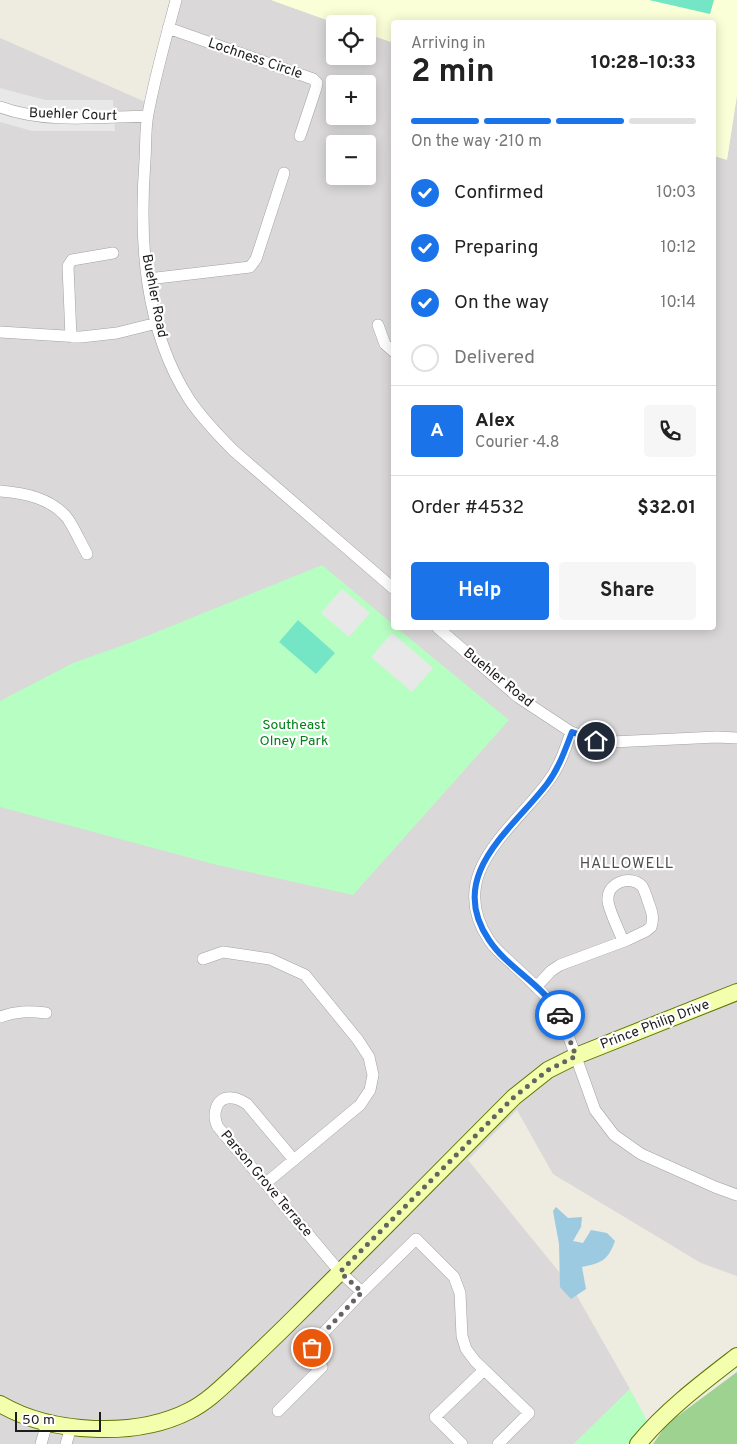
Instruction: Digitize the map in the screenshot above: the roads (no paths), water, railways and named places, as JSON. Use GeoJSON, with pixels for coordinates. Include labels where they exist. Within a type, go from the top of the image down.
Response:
{"type":"FeatureCollection","features":[{"type":"Feature","properties":{"kind":"street","name":"Buehler Road"},"geometry":{"type":"LineString","coordinates":[[176,0],[147,116],[142,195],[143,235],[148,279],[162,342],[190,400],[218,435],[234,451],[391,586]]}},
{"type":"Feature","properties":{"kind":"street","name":"Lochness Circle"},"geometry":{"type":"LineString","coordinates":[[168,28],[313,79],[316,83],[316,88],[300,136]]}},
{"type":"Feature","properties":{"kind":"street","name":"Buehler Court"},"geometry":{"type":"LineString","coordinates":[[0,106],[26,115],[50,117],[147,116]]}},
{"type":"Feature","properties":{"kind":"street"},"geometry":{"type":"LineString","coordinates":[[148,279],[250,267],[256,259],[284,173]]}},
{"type":"Feature","properties":{"kind":"street"},"geometry":{"type":"LineString","coordinates":[[71,337],[68,266],[72,260],[113,253]]}},
{"type":"Feature","properties":{"kind":"street"},"geometry":{"type":"LineString","coordinates":[[0,332],[71,337],[117,333],[157,323]]}},
{"type":"Feature","properties":{"kind":"street"},"geometry":{"type":"LineString","coordinates":[[378,325],[385,344],[391,349]]}},
{"type":"Feature","properties":{"kind":"street"},"geometry":{"type":"LineString","coordinates":[[0,491],[18,492],[41,499],[54,507],[67,518],[87,554]]}},
{"type":"Feature","properties":{"kind":"street","name":"Buehler Road"},"geometry":{"type":"LineString","coordinates":[[440,630],[518,697],[572,732],[596,741],[737,738]]}},
{"type":"Feature","properties":{"kind":"street"},"geometry":{"type":"LineString","coordinates":[[572,732],[559,766],[548,783],[492,848],[482,864],[476,884],[475,903],[482,930],[498,951],[557,1010],[563,1021],[595,1110],[614,1135],[641,1154],[715,1188],[737,1195]]}},
{"type":"Feature","properties":{"kind":"street"},"geometry":{"type":"LineString","coordinates":[[536,987],[551,971],[560,965],[623,941],[651,927],[653,914],[643,888],[637,882],[628,880],[614,885],[608,900],[623,941]]}},
{"type":"Feature","properties":{"kind":"street"},"geometry":{"type":"LineString","coordinates":[[203,959],[223,952],[270,959],[305,975],[358,1040],[369,1057],[373,1075],[370,1090],[360,1105],[266,1183]]}},
{"type":"Feature","properties":{"kind":"street","name":"Prince Philip Drive"},"geometry":{"type":"LineString","coordinates":[[0,1404],[25,1416],[47,1423],[99,1430],[127,1428],[170,1420],[208,1400],[340,1272],[514,1097],[548,1070],[576,1056],[737,992]]}},
{"type":"Feature","properties":{"kind":"street"},"geometry":{"type":"LineString","coordinates":[[0,1017],[11,1013],[29,1011],[46,1013]]}},
{"type":"Feature","properties":{"kind":"street","name":"Parson Grove Terrace"},"geometry":{"type":"LineString","coordinates":[[294,1160],[247,1104],[232,1098],[220,1102],[215,1110],[216,1122],[340,1272],[362,1292]]}},
{"type":"Feature","properties":{"kind":"street"},"geometry":{"type":"LineString","coordinates":[[278,1411],[322,1367],[314,1355],[312,1348],[314,1343],[416,1239],[454,1277],[460,1292],[462,1336],[466,1350],[529,1413],[498,1444]]}},
{"type":"Feature","properties":{"kind":"street"},"geometry":{"type":"LineString","coordinates":[[638,1444],[651,1428],[686,1396],[737,1356]]}},
{"type":"Feature","properties":{"kind":"street"},"geometry":{"type":"LineString","coordinates":[[462,1444],[435,1416],[484,1370]]}},
{"type":"Feature","properties":{"kind":"street"},"geometry":{"type":"LineString","coordinates":[[41,1444],[47,1423]]}},
{"type":"Feature","properties":{"kind":"street"},"geometry":{"type":"LineString","coordinates":[[66,1444],[71,1427]]}},
{"type":"Feature","properties":{"kind":"water"},"geometry":{"type":"Polygon","coordinates":[[[556,1207],[568,1218],[582,1217],[581,1227],[573,1241],[583,1243],[591,1230],[607,1233],[615,1241],[607,1257],[595,1264],[582,1267],[586,1289],[571,1299],[560,1287],[559,1244],[553,1211],[556,1207]]]}},
{"type":"Feature","properties":{"kind":"district","name":"HALLOWELL"},"geometry":{"type":"Point","coordinates":[627,864]}},
{"type":"Feature","properties":{"kind":"park label","name":"Southeast Olney Park"},"geometry":{"type":"Point","coordinates":[294,734]}}]}
